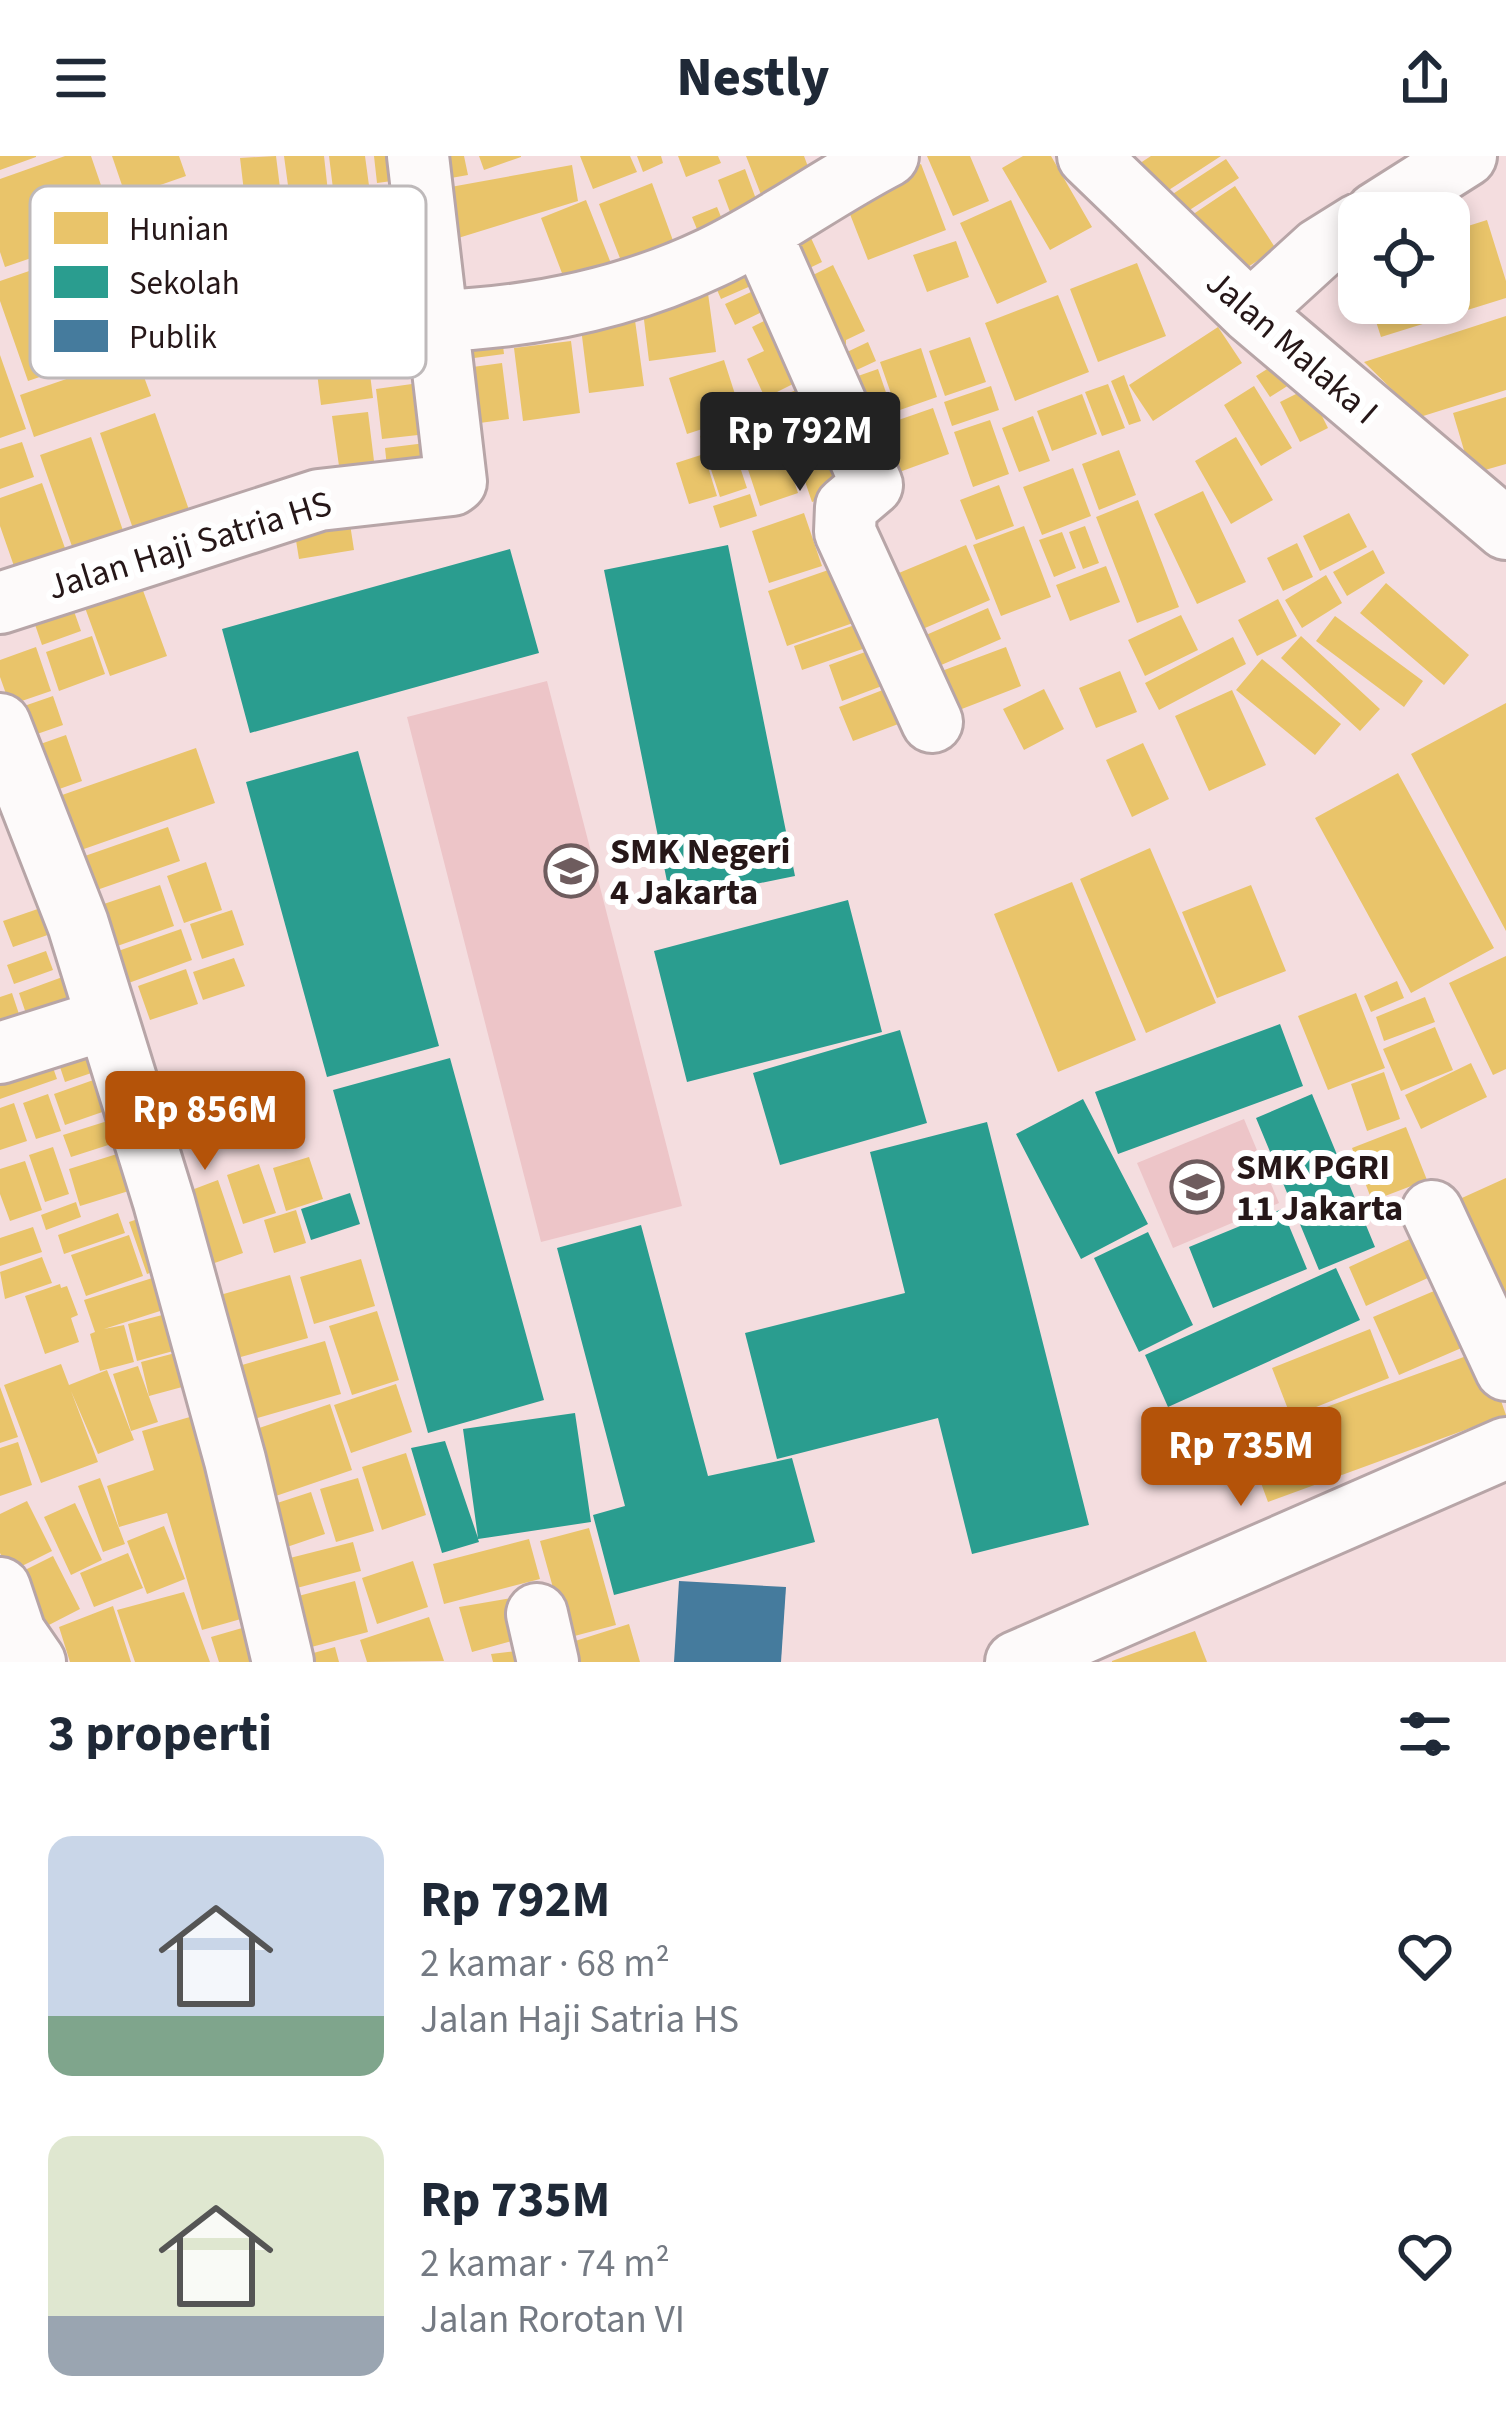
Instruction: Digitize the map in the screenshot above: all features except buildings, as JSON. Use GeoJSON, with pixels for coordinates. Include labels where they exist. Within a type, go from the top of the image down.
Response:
{"type":"FeatureCollection","features":[{"type":"Feature","properties":{"kind":"street"},"geometry":{"type":"LineString","coordinates":[[418,156],[422,186]]}},
{"type":"Feature","properties":{"kind":"street"},"geometry":{"type":"LineString","coordinates":[[426,216],[440,321],[512,318],[638,286],[707,260],[889,156]]}},
{"type":"Feature","properties":{"kind":"street","name":"Jalan Malaka I"},"geometry":{"type":"LineString","coordinates":[[1088,156],[1304,266],[1478,474],[1506,529]]}},
{"type":"Feature","properties":{"kind":"street"},"geometry":{"type":"LineString","coordinates":[[1409,192],[1466,156]]}},
{"type":"Feature","properties":{"kind":"street"},"geometry":{"type":"LineString","coordinates":[[760,232],[872,485],[846,506],[845,532],[932,722]]}},
{"type":"Feature","properties":{"kind":"street","name":"Jalan Haji Satria HS"},"geometry":{"type":"LineString","coordinates":[[0,603],[319,500],[452,485],[458,478],[440,321]]}},
{"type":"Feature","properties":{"kind":"street"},"geometry":{"type":"LineString","coordinates":[[0,724],[78,924],[164,1202],[236,1460],[283,1662]]}},
{"type":"Feature","properties":{"kind":"street"},"geometry":{"type":"LineString","coordinates":[[0,1052],[107,1019]]}},
{"type":"Feature","properties":{"kind":"street"},"geometry":{"type":"LineString","coordinates":[[1432,1210],[1506,1370]]}},
{"type":"Feature","properties":{"kind":"street"},"geometry":{"type":"LineString","coordinates":[[1016,1662],[1506,1448]]}},
{"type":"Feature","properties":{"kind":"shaded area"},"geometry":{"type":"Polygon","coordinates":[[[547,681],[682,1206],[541,1242],[407,717],[547,681]]]}},
{"type":"Feature","properties":{"kind":"shaded area"},"geometry":{"type":"Polygon","coordinates":[[[1244,1119],[1279,1203],[1173,1248],[1137,1163],[1244,1119]]]}},
{"type":"Feature","properties":{"kind":"place","name":"SMK Negeri 4 Jakarta"},"geometry":{"type":"Point","coordinates":[571,871]}},
{"type":"Feature","properties":{"kind":"place","name":"SMK PGRI 11 Jakarta"},"geometry":{"type":"Point","coordinates":[1197,1187]}}]}
